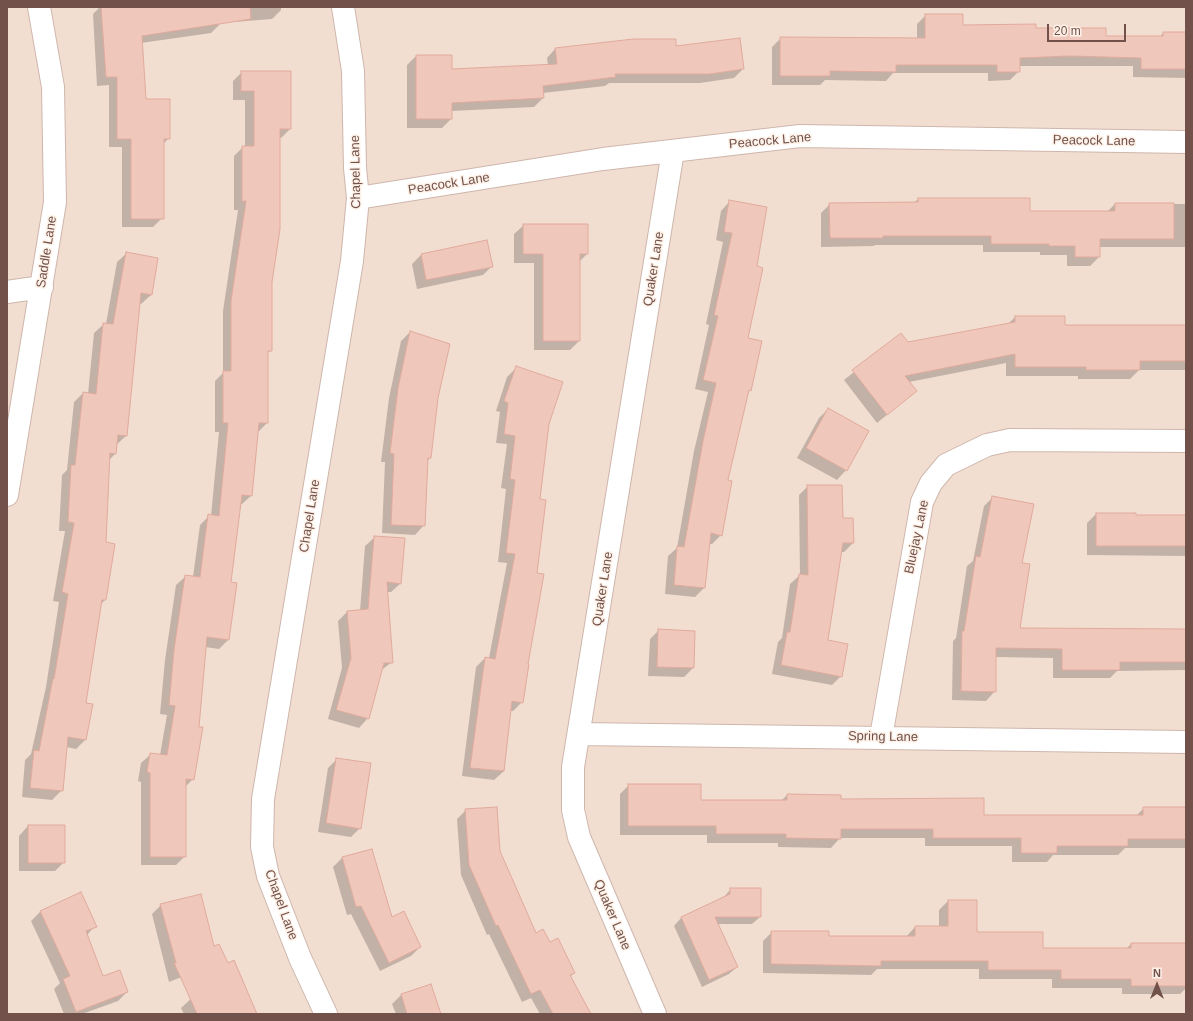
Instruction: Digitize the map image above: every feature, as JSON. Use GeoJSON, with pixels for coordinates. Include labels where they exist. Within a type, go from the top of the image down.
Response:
{"type":"FeatureCollection","features":[{"type":"Feature","properties":{"kind":"street","name":"Saddle Lane"},"geometry":{"type":"LineString","coordinates":[[7,496],[42,287],[54,202],[52,86],[39,7]]}},
{"type":"Feature","properties":{"kind":"street","name":"Chapel Lane"},"geometry":{"type":"LineString","coordinates":[[326,1014],[300,958],[268,876],[262,847],[263,799],[352,261],[358,198],[355,168],[354,71],[343,7]]}},
{"type":"Feature","properties":{"kind":"street","name":"Peacock Lane"},"geometry":{"type":"LineString","coordinates":[[358,198],[603,159],[800,136],[1186,142]]}},
{"type":"Feature","properties":{"kind":"street","name":"Quaker Lane"},"geometry":{"type":"LineString","coordinates":[[654,1014],[579,837],[573,810],[573,767],[580,734],[673,151]]}},
{"type":"Feature","properties":{"kind":"street"},"geometry":{"type":"LineString","coordinates":[[7,292],[42,287]]}},
{"type":"Feature","properties":{"kind":"street","name":"Bluejay Lane"},"geometry":{"type":"LineString","coordinates":[[881,737],[922,502],[931,483],[946,465],[987,445],[1010,440],[1186,441]]}},
{"type":"Feature","properties":{"kind":"street","name":"Spring Lane"},"geometry":{"type":"LineString","coordinates":[[580,734],[1186,742]]}},
{"type":"Feature","properties":{"kind":"shaded area"},"geometry":{"type":"Polygon","coordinates":[[[7,7],[1186,7],[1186,1014],[7,1014],[7,7]]]}},
{"type":"Feature","properties":{"kind":"building"},"geometry":{"type":"Polygon","coordinates":[[[101,7],[250,7],[251,19],[142,36],[146,99],[170,99],[170,139],[164,139],[164,219],[131,219],[131,139],[117,139],[117,77],[106,77],[101,7]]]}},
{"type":"Feature","properties":{"kind":"building"},"geometry":{"type":"Polygon","coordinates":[[[925,14],[963,14],[963,25],[1036,24],[1036,28],[1106,28],[1106,36],[1163,36],[1163,32],[1186,32],[1186,69],[1141,69],[1141,58],[1069,56],[1020,58],[1020,72],[997,72],[997,65],[896,65],[896,72],[830,71],[830,76],[780,76],[780,37],[925,38],[925,14]]]}},
{"type":"Feature","properties":{"kind":"building"},"geometry":{"type":"Polygon","coordinates":[[[740,38],[744,69],[710,74],[615,74],[616,77],[543,86],[544,98],[452,103],[452,119],[416,119],[416,55],[452,55],[452,69],[557,64],[555,48],[633,39],[676,39],[676,46],[740,38]]]}},
{"type":"Feature","properties":{"kind":"building"},"geometry":{"type":"Polygon","coordinates":[[[241,71],[291,71],[291,129],[280,129],[280,229],[272,282],[272,351],[268,351],[268,423],[259,423],[252,496],[242,495],[231,582],[237,583],[229,640],[207,637],[199,727],[203,727],[194,780],[186,779],[186,857],[150,857],[150,773],[147,772],[150,753],[167,755],[175,706],[169,705],[174,650],[185,575],[200,577],[208,514],[219,516],[228,423],[223,423],[223,371],[231,371],[231,301],[246,201],[242,201],[242,146],[254,146],[254,91],[241,91],[241,71]]]}},
{"type":"Feature","properties":{"kind":"building"},"geometry":{"type":"Polygon","coordinates":[[[918,198],[1030,198],[1030,211],[1115,211],[1115,203],[1174,203],[1174,239],[1100,239],[1100,257],[1075,257],[1075,246],[1049,246],[1049,244],[991,244],[991,236],[883,236],[883,238],[830,238],[829,203],[918,202],[918,198]]]}},
{"type":"Feature","properties":{"kind":"building"},"geometry":{"type":"Polygon","coordinates":[[[729,200],[767,207],[757,266],[763,268],[748,338],[762,341],[728,480],[732,481],[722,536],[711,533],[705,588],[674,585],[677,546],[684,547],[703,441],[716,383],[703,380],[718,316],[714,315],[732,233],[724,232],[729,200]]]}},
{"type":"Feature","properties":{"kind":"building"},"geometry":{"type":"Polygon","coordinates":[[[523,224],[588,224],[588,254],[580,254],[580,341],[543,341],[543,254],[523,254],[523,224]]]}},
{"type":"Feature","properties":{"kind":"building"},"geometry":{"type":"Polygon","coordinates":[[[487,240],[493,267],[426,280],[421,254],[487,240]]]}},
{"type":"Feature","properties":{"kind":"building"},"geometry":{"type":"Polygon","coordinates":[[[126,252],[158,258],[152,295],[141,293],[127,436],[118,435],[116,454],[110,453],[106,542],[115,544],[106,600],[102,600],[86,703],[93,704],[86,740],[68,737],[63,791],[30,788],[34,750],[39,751],[53,678],[54,679],[68,594],[62,592],[74,523],[68,522],[71,465],[75,465],[83,392],[96,394],[103,323],[113,324],[126,252]]]}},
{"type":"Feature","properties":{"kind":"building"},"geometry":{"type":"Polygon","coordinates":[[[1015,316],[1065,316],[1065,325],[1186,325],[1186,361],[1140,361],[1140,370],[1086,370],[1086,367],[1015,367],[1015,354],[905,376],[917,391],[887,415],[852,370],[901,333],[908,342],[1015,322],[1015,316]]]}},
{"type":"Feature","properties":{"kind":"building"},"geometry":{"type":"Polygon","coordinates":[[[410,331],[450,344],[438,398],[431,458],[428,458],[425,526],[391,525],[394,454],[390,453],[398,388],[410,331]]]}},
{"type":"Feature","properties":{"kind":"building"},"geometry":{"type":"Polygon","coordinates":[[[516,366],[563,382],[549,424],[540,499],[546,500],[537,573],[544,574],[528,664],[523,703],[512,701],[504,771],[470,768],[485,657],[495,659],[515,554],[506,553],[515,480],[510,479],[515,436],[504,434],[508,403],[504,401],[516,366]]]}},
{"type":"Feature","properties":{"kind":"building"},"geometry":{"type":"Polygon","coordinates":[[[828,408],[869,431],[847,471],[806,448],[828,408]]]}},
{"type":"Feature","properties":{"kind":"building"},"geometry":{"type":"Polygon","coordinates":[[[807,485],[842,485],[843,518],[853,518],[854,543],[843,543],[828,640],[848,644],[842,677],[781,665],[787,632],[790,632],[799,574],[808,575],[807,485]]]}},
{"type":"Feature","properties":{"kind":"building"},"geometry":{"type":"Polygon","coordinates":[[[992,496],[1034,504],[1022,563],[1030,564],[1020,628],[1186,629],[1186,662],[1120,662],[1120,670],[1062,670],[1062,649],[996,648],[996,692],[961,691],[962,631],[964,631],[976,556],[980,557],[992,496]]]}},
{"type":"Feature","properties":{"kind":"building"},"geometry":{"type":"Polygon","coordinates":[[[1096,513],[1186,515],[1186,546],[1096,546],[1096,513]]]}},
{"type":"Feature","properties":{"kind":"building"},"geometry":{"type":"Polygon","coordinates":[[[374,536],[405,538],[401,584],[387,582],[393,663],[384,663],[369,719],[336,710],[351,658],[347,611],[368,609],[374,536]]]}},
{"type":"Feature","properties":{"kind":"building"},"geometry":{"type":"Polygon","coordinates":[[[658,629],[695,631],[694,668],[657,667],[658,629]]]}},
{"type":"Feature","properties":{"kind":"building"},"geometry":{"type":"Polygon","coordinates":[[[336,758],[371,763],[361,829],[326,823],[336,758]]]}},
{"type":"Feature","properties":{"kind":"building"},"geometry":{"type":"Polygon","coordinates":[[[628,784],[701,784],[701,800],[787,800],[787,794],[841,795],[841,799],[984,798],[984,815],[1143,815],[1143,807],[1186,807],[1186,839],[1128,839],[1128,846],[1057,846],[1057,853],[1021,853],[1021,838],[933,838],[933,829],[841,829],[841,839],[786,838],[786,834],[716,834],[716,826],[628,826],[628,784]]]}},
{"type":"Feature","properties":{"kind":"building"},"geometry":{"type":"Polygon","coordinates":[[[497,807],[500,851],[536,933],[543,929],[550,942],[558,938],[575,973],[570,975],[591,1014],[553,1014],[540,990],[531,994],[498,925],[496,926],[469,865],[465,809],[497,807]]]}},
{"type":"Feature","properties":{"kind":"building"},"geometry":{"type":"Polygon","coordinates":[[[28,825],[65,825],[65,863],[28,863],[28,825]]]}},
{"type":"Feature","properties":{"kind":"building"},"geometry":{"type":"Polygon","coordinates":[[[372,849],[392,917],[404,911],[421,947],[389,963],[361,906],[356,907],[342,857],[372,849]]]}},
{"type":"Feature","properties":{"kind":"building"},"geometry":{"type":"Polygon","coordinates":[[[730,888],[761,888],[761,917],[715,917],[738,967],[709,980],[681,917],[730,894],[730,888]]]}},
{"type":"Feature","properties":{"kind":"building"},"geometry":{"type":"Polygon","coordinates":[[[81,892],[97,927],[86,931],[103,976],[120,970],[128,992],[76,1012],[63,979],[70,976],[40,911],[81,892]]]}},
{"type":"Feature","properties":{"kind":"building"},"geometry":{"type":"Polygon","coordinates":[[[201,894],[214,946],[219,944],[228,963],[234,960],[257,1014],[197,1014],[174,963],[176,963],[160,904],[201,894]]]}},
{"type":"Feature","properties":{"kind":"building"},"geometry":{"type":"Polygon","coordinates":[[[948,900],[977,900],[977,932],[1043,932],[1043,948],[1131,948],[1131,943],[1186,943],[1186,986],[1131,986],[1131,979],[1061,979],[1061,970],[988,970],[988,961],[881,961],[881,966],[771,964],[771,931],[829,931],[829,936],[915,936],[915,926],[948,926],[948,900]]]}},
{"type":"Feature","properties":{"kind":"building"},"geometry":{"type":"Polygon","coordinates":[[[431,984],[441,1014],[407,1014],[401,994],[431,984]]]}}]}
